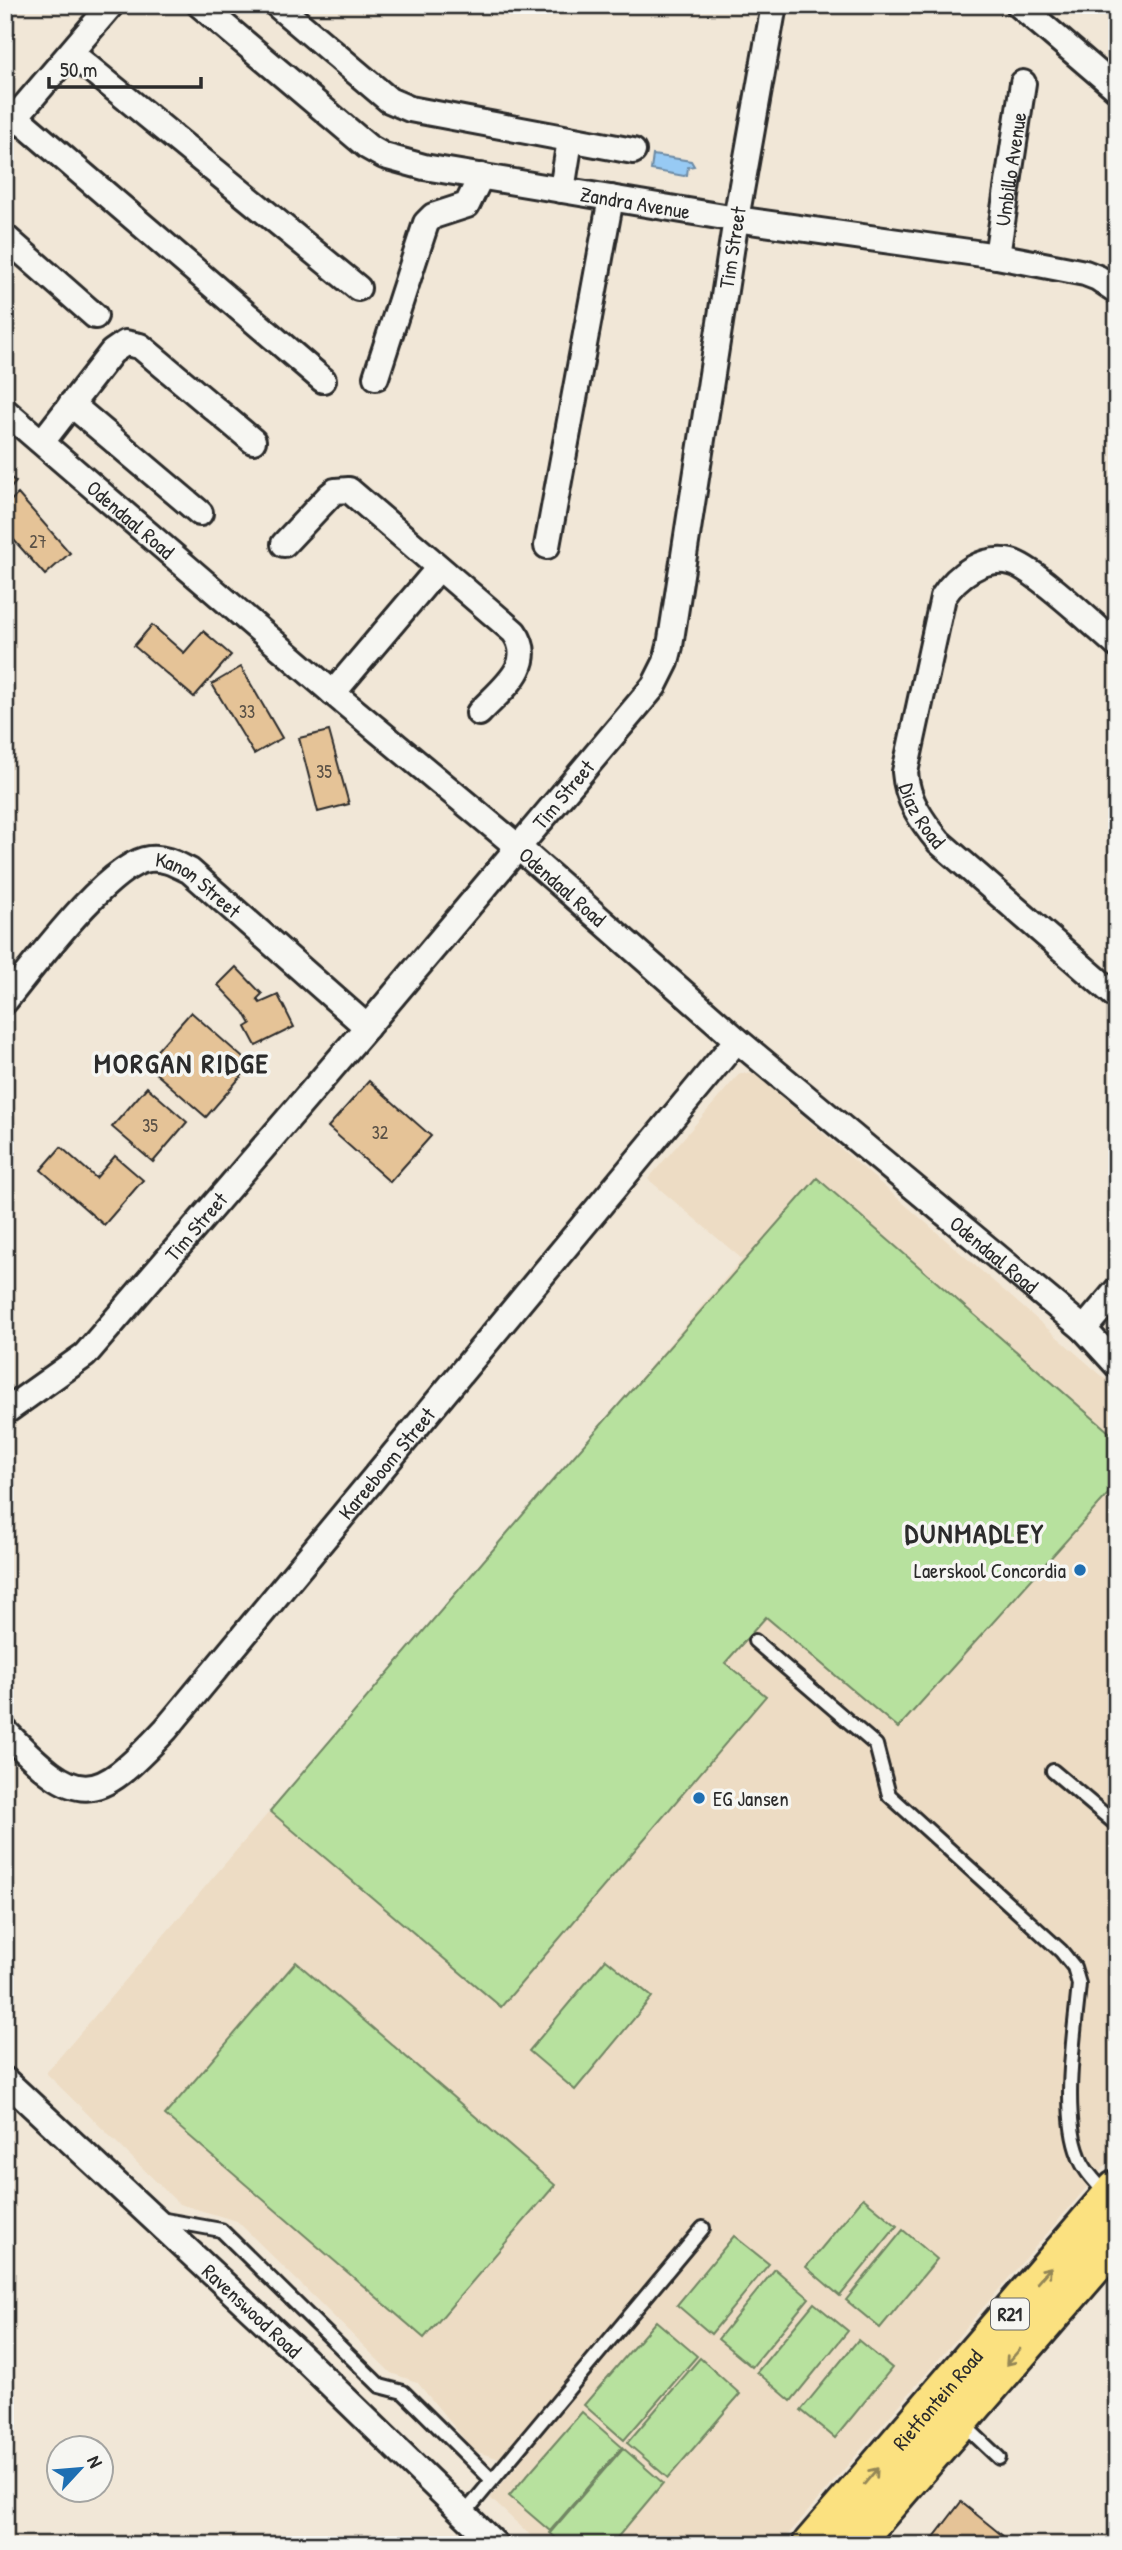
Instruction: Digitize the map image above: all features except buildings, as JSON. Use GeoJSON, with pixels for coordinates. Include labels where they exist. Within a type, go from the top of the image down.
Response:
{"type":"FeatureCollection","features":[{"type":"Feature","properties":{"kind":"main road","name":"Rietfontein Road"},"geometry":{"type":"LineString","coordinates":[[851,2545],[947,2410],[1115,2197]]}},
{"type":"Feature","properties":{"kind":"main road","name":"Rietfontein Road"},"geometry":{"type":"LineString","coordinates":[[812,2545],[1117,2238]]}},
{"type":"Feature","properties":{"kind":"street"},"geometry":{"type":"LineString","coordinates":[[111,5],[11,123],[323,380]]}},
{"type":"Feature","properties":{"kind":"street","name":"Zandra Avenue"},"geometry":{"type":"LineString","coordinates":[[200,5],[368,147],[384,156],[481,176],[736,219],[997,256],[1085,273],[1117,290]]}},
{"type":"Feature","properties":{"kind":"street"},"geometry":{"type":"LineString","coordinates":[[277,5],[389,100],[410,109],[633,152]]}},
{"type":"Feature","properties":{"kind":"street","name":"Tim Street"},"geometry":{"type":"LineString","coordinates":[[5,1412],[85,1355],[368,1027],[654,686],[666,663],[670,646],[736,219],[774,5]]}},
{"type":"Feature","properties":{"kind":"street"},"geometry":{"type":"LineString","coordinates":[[1018,5],[1117,89]]}},
{"type":"Feature","properties":{"kind":"street"},"geometry":{"type":"LineString","coordinates":[[71,53],[358,288]]}},
{"type":"Feature","properties":{"kind":"street","name":"Umbillo Avenue"},"geometry":{"type":"LineString","coordinates":[[997,256],[1023,83]]}},
{"type":"Feature","properties":{"kind":"street"},"geometry":{"type":"LineString","coordinates":[[562,190],[570,140]]}},
{"type":"Feature","properties":{"kind":"street"},"geometry":{"type":"LineString","coordinates":[[376,377],[426,223],[433,216],[467,205],[481,176]]}},
{"type":"Feature","properties":{"kind":"street"},"geometry":{"type":"LineString","coordinates":[[547,546],[611,198]]}},
{"type":"Feature","properties":{"kind":"street"},"geometry":{"type":"LineString","coordinates":[[5,237],[94,316]]}},
{"type":"Feature","properties":{"kind":"street"},"geometry":{"type":"LineString","coordinates":[[42,442],[112,352],[125,343],[139,346],[253,441]]}},
{"type":"Feature","properties":{"kind":"street"},"geometry":{"type":"LineString","coordinates":[[71,404],[200,513]]}},
{"type":"Feature","properties":{"kind":"street","name":"Odendaal Road"},"geometry":{"type":"LineString","coordinates":[[5,411],[333,693],[519,847],[737,1040],[1084,1329],[1117,1365]]}},
{"type":"Feature","properties":{"kind":"street"},"geometry":{"type":"LineString","coordinates":[[284,544],[330,495],[335,491],[349,490],[514,632],[520,641],[523,661],[479,713]]}},
{"type":"Feature","properties":{"kind":"street","name":"Diaz Road"},"geometry":{"type":"LineString","coordinates":[[1117,645],[1029,570],[1011,562],[984,564],[970,569],[960,575],[943,597],[905,772],[906,787],[921,820],[939,842],[1117,997]]}},
{"type":"Feature","properties":{"kind":"street"},"geometry":{"type":"LineString","coordinates":[[333,693],[438,569]]}},
{"type":"Feature","properties":{"kind":"street","name":"Kanon Street"},"geometry":{"type":"LineString","coordinates":[[5,1001],[87,903],[113,879],[131,864],[148,859],[166,860],[190,871],[368,1027]]}},
{"type":"Feature","properties":{"kind":"street","name":"Kareeboom Street"},"geometry":{"type":"LineString","coordinates":[[5,1731],[31,1758],[67,1785],[85,1789],[103,1786],[120,1776],[166,1729],[737,1040]]}},
{"type":"Feature","properties":{"kind":"street"},"geometry":{"type":"LineString","coordinates":[[1084,1329],[1117,1290]]}},
{"type":"Feature","properties":{"kind":"street","name":"Ravenswood Road"},"geometry":{"type":"LineString","coordinates":[[5,2080],[298,2353],[496,2545]]}},
{"type":"Feature","properties":{"kind":"lane"},"geometry":{"type":"LineString","coordinates":[[755,1641],[876,1745],[889,1795],[1061,1951],[1074,1967],[1079,1984],[1071,2104],[1073,2133],[1079,2155],[1088,2173],[1115,2197]]}},
{"type":"Feature","properties":{"kind":"lane"},"geometry":{"type":"LineString","coordinates":[[1053,1772],[1117,1825]]}},
{"type":"Feature","properties":{"kind":"lane"},"geometry":{"type":"LineString","coordinates":[[153,2218],[221,2230],[380,2386],[403,2392],[491,2479]]}},
{"type":"Feature","properties":{"kind":"lane"},"geometry":{"type":"LineString","coordinates":[[464,2514],[703,2228]]}},
{"type":"Feature","properties":{"kind":"lane"},"geometry":{"type":"LineString","coordinates":[[947,2410],[999,2458]]}},
{"type":"Feature","properties":{"kind":"shaded area","name":"EG Jansen"},"geometry":{"type":"Polygon","coordinates":[[[740,1073],[755,1074],[1117,1389],[1117,2152],[779,2545],[541,2545],[490,2498],[521,2461],[507,2450],[500,2459],[474,2451],[417,2382],[391,2373],[237,2221],[179,2204],[46,2073],[742,1259],[648,1179],[740,1073]]]}},
{"type":"Feature","properties":{"kind":"green space"},"geometry":{"type":"Polygon","coordinates":[[[817,1178],[1117,1439],[1117,1484],[898,1728],[766,1617],[725,1663],[766,1696],[501,2007],[270,1811],[532,1504],[817,1178]]]}},
{"type":"Feature","properties":{"kind":"green space"},"geometry":{"type":"Polygon","coordinates":[[[606,1959],[652,1997],[575,2090],[529,2051],[606,1959]]]}},
{"type":"Feature","properties":{"kind":"green space"},"geometry":{"type":"Polygon","coordinates":[[[296,1962],[555,2185],[424,2338],[165,2115],[296,1962]]]}},
{"type":"Feature","properties":{"kind":"green space"},"geometry":{"type":"Polygon","coordinates":[[[863,2198],[897,2226],[840,2296],[806,2267],[863,2198]]]}},
{"type":"Feature","properties":{"kind":"green space"},"geometry":{"type":"Polygon","coordinates":[[[903,2230],[937,2259],[880,2328],[846,2300],[903,2230]]]}},
{"type":"Feature","properties":{"kind":"green space"},"geometry":{"type":"Polygon","coordinates":[[[734,2236],[769,2264],[711,2334],[677,2305],[734,2236]]]}},
{"type":"Feature","properties":{"kind":"green space"},"geometry":{"type":"Polygon","coordinates":[[[775,2269],[809,2298],[752,2367],[718,2339],[775,2269]]]}},
{"type":"Feature","properties":{"kind":"green space"},"geometry":{"type":"Polygon","coordinates":[[[814,2303],[848,2331],[791,2401],[757,2372],[814,2303]]]}},
{"type":"Feature","properties":{"kind":"green space"},"geometry":{"type":"Polygon","coordinates":[[[656,2321],[697,2356],[624,2440],[584,2405],[656,2321]]]}},
{"type":"Feature","properties":{"kind":"green space"},"geometry":{"type":"Polygon","coordinates":[[[858,2340],[892,2368],[835,2438],[801,2410],[858,2340]]]}},
{"type":"Feature","properties":{"kind":"green space"},"geometry":{"type":"Polygon","coordinates":[[[700,2358],[740,2394],[668,2478],[627,2443],[700,2358]]]}},
{"type":"Feature","properties":{"kind":"green space"},"geometry":{"type":"Polygon","coordinates":[[[582,2412],[622,2447],[550,2531],[509,2496],[582,2412]]]}},
{"type":"Feature","properties":{"kind":"green space"},"geometry":{"type":"Polygon","coordinates":[[[623,2448],[663,2483],[611,2545],[564,2545],[550,2533],[623,2448]]]}},
{"type":"Feature","properties":{"kind":"water"},"geometry":{"type":"Polygon","coordinates":[[[653,155],[691,161],[694,166],[688,167],[687,175],[684,176],[651,170],[653,155]]]}},
{"type":"Feature","properties":{"kind":"place","name":"Laerskool Concordia"},"geometry":{"type":"Point","coordinates":[1080,1570]}},
{"type":"Feature","properties":{"kind":"place","name":"EG Jansen"},"geometry":{"type":"Point","coordinates":[699,1798]}},
{"type":"Feature","properties":{"kind":"district","name":"MORGAN RIDGE"},"geometry":{"type":"Point","coordinates":[182,1063]}},
{"type":"Feature","properties":{"kind":"district","name":"DUNMADLEY"},"geometry":{"type":"Point","coordinates":[975,1533]}}]}
